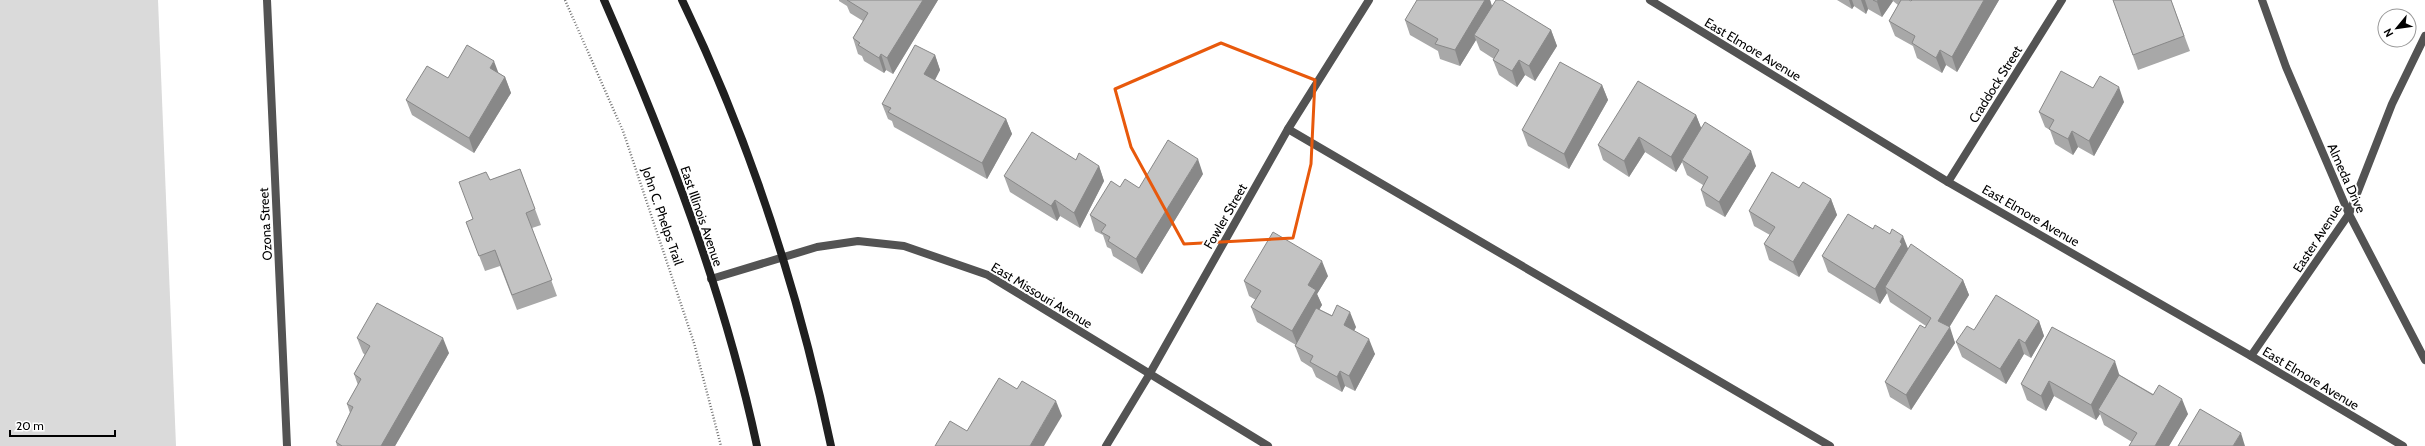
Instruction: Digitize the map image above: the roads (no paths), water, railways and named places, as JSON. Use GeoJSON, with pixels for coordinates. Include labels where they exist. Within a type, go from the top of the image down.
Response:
{"type":"FeatureCollection","features":[{"type":"Feature","properties":{"kind":"main road","name":"East Illinois Avenue"},"geometry":{"type":"LineString","coordinates":[[604,0],[649,102],[711,278],[745,392],[757,446]]}},
{"type":"Feature","properties":{"kind":"main road"},"geometry":{"type":"LineString","coordinates":[[682,0],[713,64],[783,257],[818,385],[831,446]]}},
{"type":"Feature","properties":{"kind":"street","name":"Ozona Street"},"geometry":{"type":"LineString","coordinates":[[267,0],[287,446]]}},
{"type":"Feature","properties":{"kind":"street","name":"Fowler Street"},"geometry":{"type":"LineString","coordinates":[[1106,446],[1149,375],[1288,129],[1369,0]]}},
{"type":"Feature","properties":{"kind":"street","name":"East Elmore Avenue"},"geometry":{"type":"LineString","coordinates":[[1650,0],[1948,182],[2251,356],[2403,446]]}},
{"type":"Feature","properties":{"kind":"street","name":"Craddock Street"},"geometry":{"type":"LineString","coordinates":[[1948,182],[2062,0]]}},
{"type":"Feature","properties":{"kind":"street","name":"Almeda Drive"},"geometry":{"type":"LineString","coordinates":[[2262,0],[2286,67],[2349,214],[2425,360]]}},
{"type":"Feature","properties":{"kind":"street","name":"Easter Avenue"},"geometry":{"type":"LineString","coordinates":[[2251,356],[2349,214],[2392,104],[2425,36]]}},
{"type":"Feature","properties":{"kind":"street"},"geometry":{"type":"LineString","coordinates":[[1288,129],[1830,446]]}},
{"type":"Feature","properties":{"kind":"street","name":"East Missouri Avenue"},"geometry":{"type":"LineString","coordinates":[[711,278],[817,247],[858,241],[904,246],[988,275],[1149,375],[1268,446]]}}]}
